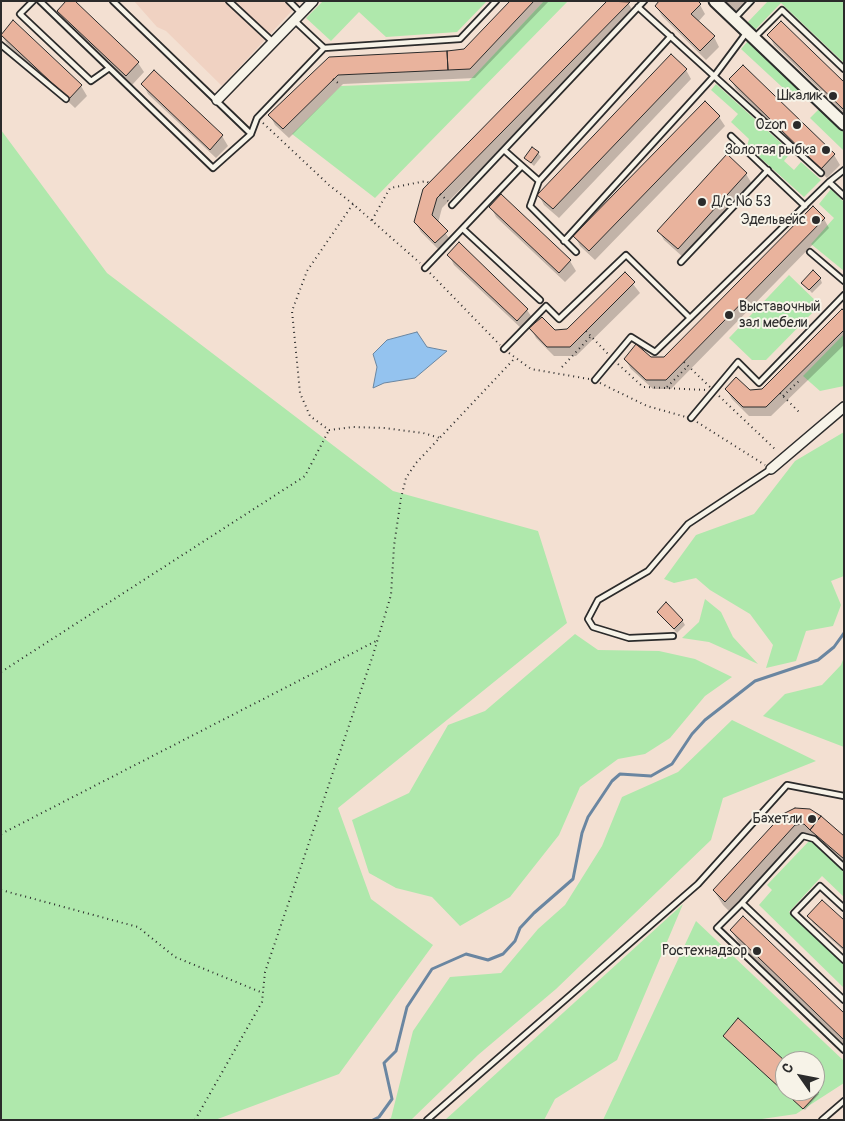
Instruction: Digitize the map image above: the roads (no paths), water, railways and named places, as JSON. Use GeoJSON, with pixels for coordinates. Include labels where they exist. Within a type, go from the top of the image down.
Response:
{"type":"FeatureCollection","features":[{"type":"Feature","properties":{"kind":"street"},"geometry":{"type":"LineString","coordinates":[[217,100],[313,1]]}},
{"type":"Feature","properties":{"kind":"street"},"geometry":{"type":"LineString","coordinates":[[715,1],[844,124]]}},
{"type":"Feature","properties":{"kind":"street"},"geometry":{"type":"LineString","coordinates":[[771,469],[844,407]]}},
{"type":"Feature","properties":{"kind":"lane"},"geometry":{"type":"LineString","coordinates":[[33,1],[20,14],[91,81],[108,69]]}},
{"type":"Feature","properties":{"kind":"lane"},"geometry":{"type":"LineString","coordinates":[[40,1],[108,69],[213,168],[252,134],[257,118],[324,48],[460,39],[496,1]]}},
{"type":"Feature","properties":{"kind":"lane"},"geometry":{"type":"LineString","coordinates":[[113,1],[252,134]]}},
{"type":"Feature","properties":{"kind":"lane"},"geometry":{"type":"LineString","coordinates":[[229,1],[273,42]]}},
{"type":"Feature","properties":{"kind":"lane"},"geometry":{"type":"LineString","coordinates":[[290,1],[301,13]]}},
{"type":"Feature","properties":{"kind":"lane"},"geometry":{"type":"LineString","coordinates":[[452,205],[644,1]]}},
{"type":"Feature","properties":{"kind":"lane"},"geometry":{"type":"LineString","coordinates":[[734,19],[752,1]]}},
{"type":"Feature","properties":{"kind":"lane"},"geometry":{"type":"LineString","coordinates":[[638,7],[715,75],[820,173]]}},
{"type":"Feature","properties":{"kind":"lane"},"geometry":{"type":"LineString","coordinates":[[564,241],[751,35],[782,10],[844,68]]}},
{"type":"Feature","properties":{"kind":"lane"},"geometry":{"type":"LineString","coordinates":[[294,20],[324,48]]}},
{"type":"Feature","properties":{"kind":"lane"},"geometry":{"type":"LineString","coordinates":[[576,252],[530,206],[538,181],[671,36]]}},
{"type":"Feature","properties":{"kind":"lane"},"geometry":{"type":"LineString","coordinates":[[1,45],[66,99]]}},
{"type":"Feature","properties":{"kind":"lane"},"geometry":{"type":"LineString","coordinates":[[731,136],[806,206]]}},
{"type":"Feature","properties":{"kind":"lane"},"geometry":{"type":"LineString","coordinates":[[504,150],[538,181]]}},
{"type":"Feature","properties":{"kind":"lane"},"geometry":{"type":"LineString","coordinates":[[425,268],[522,166]]}},
{"type":"Feature","properties":{"kind":"lane"},"geometry":{"type":"LineString","coordinates":[[682,262],[768,170]]}},
{"type":"Feature","properties":{"kind":"lane"},"geometry":{"type":"LineString","coordinates":[[595,380],[632,337],[655,352],[829,182],[844,170]]}},
{"type":"Feature","properties":{"kind":"lane"},"geometry":{"type":"LineString","coordinates":[[829,182],[844,196]]}},
{"type":"Feature","properties":{"kind":"lane"},"geometry":{"type":"LineString","coordinates":[[462,229],[540,300]]}},
{"type":"Feature","properties":{"kind":"lane"},"geometry":{"type":"LineString","coordinates":[[810,252],[844,281]]}},
{"type":"Feature","properties":{"kind":"lane"},"geometry":{"type":"LineString","coordinates":[[504,349],[546,306],[559,319],[626,256],[690,318]]}},
{"type":"Feature","properties":{"kind":"lane"},"geometry":{"type":"LineString","coordinates":[[691,418],[738,362],[759,383],[844,295]]}},
{"type":"Feature","properties":{"kind":"lane"},"geometry":{"type":"LineString","coordinates":[[673,636],[630,638],[593,627],[588,620],[598,600],[648,571],[688,524],[771,469]]}},
{"type":"Feature","properties":{"kind":"lane"},"geometry":{"type":"LineString","coordinates":[[427,1120],[698,884],[787,784],[844,796]]}},
{"type":"Feature","properties":{"kind":"lane"},"geometry":{"type":"LineString","coordinates":[[844,867],[814,839],[803,836],[717,928],[844,1050]]}},
{"type":"Feature","properties":{"kind":"lane"},"geometry":{"type":"LineString","coordinates":[[844,908],[820,886],[794,913],[844,960]]}},
{"type":"Feature","properties":{"kind":"lane"},"geometry":{"type":"LineString","coordinates":[[742,903],[844,1000]]}},
{"type":"Feature","properties":{"kind":"lane"},"geometry":{"type":"LineString","coordinates":[[822,1120],[844,1101]]}},
{"type":"Feature","properties":{"kind":"water"},"geometry":{"type":"Polygon","coordinates":[[[417,332],[427,347],[447,351],[415,378],[384,383],[373,388],[377,367],[373,354],[387,340],[417,332]]]}},
{"type":"Feature","properties":{"kind":"waterway"},"geometry":{"type":"LineString","coordinates":[[373,1120],[379,1117],[392,1099],[384,1063],[396,1051],[407,1007],[432,969],[466,954],[488,960],[503,954],[515,941],[520,928],[534,913],[573,879],[582,833],[588,817],[612,781],[620,774],[651,776],[672,764],[692,734],[705,720],[755,681],[818,660],[834,647],[844,633]]}},
{"type":"Feature","properties":{"kind":"place","name":"Шкалик"},"geometry":{"type":"Point","coordinates":[833,96]}},
{"type":"Feature","properties":{"kind":"place","name":"Ozon"},"geometry":{"type":"Point","coordinates":[797,125]}},
{"type":"Feature","properties":{"kind":"place","name":"Золотая рыбка"},"geometry":{"type":"Point","coordinates":[826,150]}},
{"type":"Feature","properties":{"kind":"place","name":"Д/с № 53"},"geometry":{"type":"Point","coordinates":[702,202]}},
{"type":"Feature","properties":{"kind":"place","name":"Эдельвейс"},"geometry":{"type":"Point","coordinates":[816,220]}},
{"type":"Feature","properties":{"kind":"place","name":"Выставочный зал мебели"},"geometry":{"type":"Point","coordinates":[729,315]}},
{"type":"Feature","properties":{"kind":"place","name":"Бахетли"},"geometry":{"type":"Point","coordinates":[812,819]}},
{"type":"Feature","properties":{"kind":"place","name":"Ростехнадзор"},"geometry":{"type":"Point","coordinates":[757,951]}}]}
